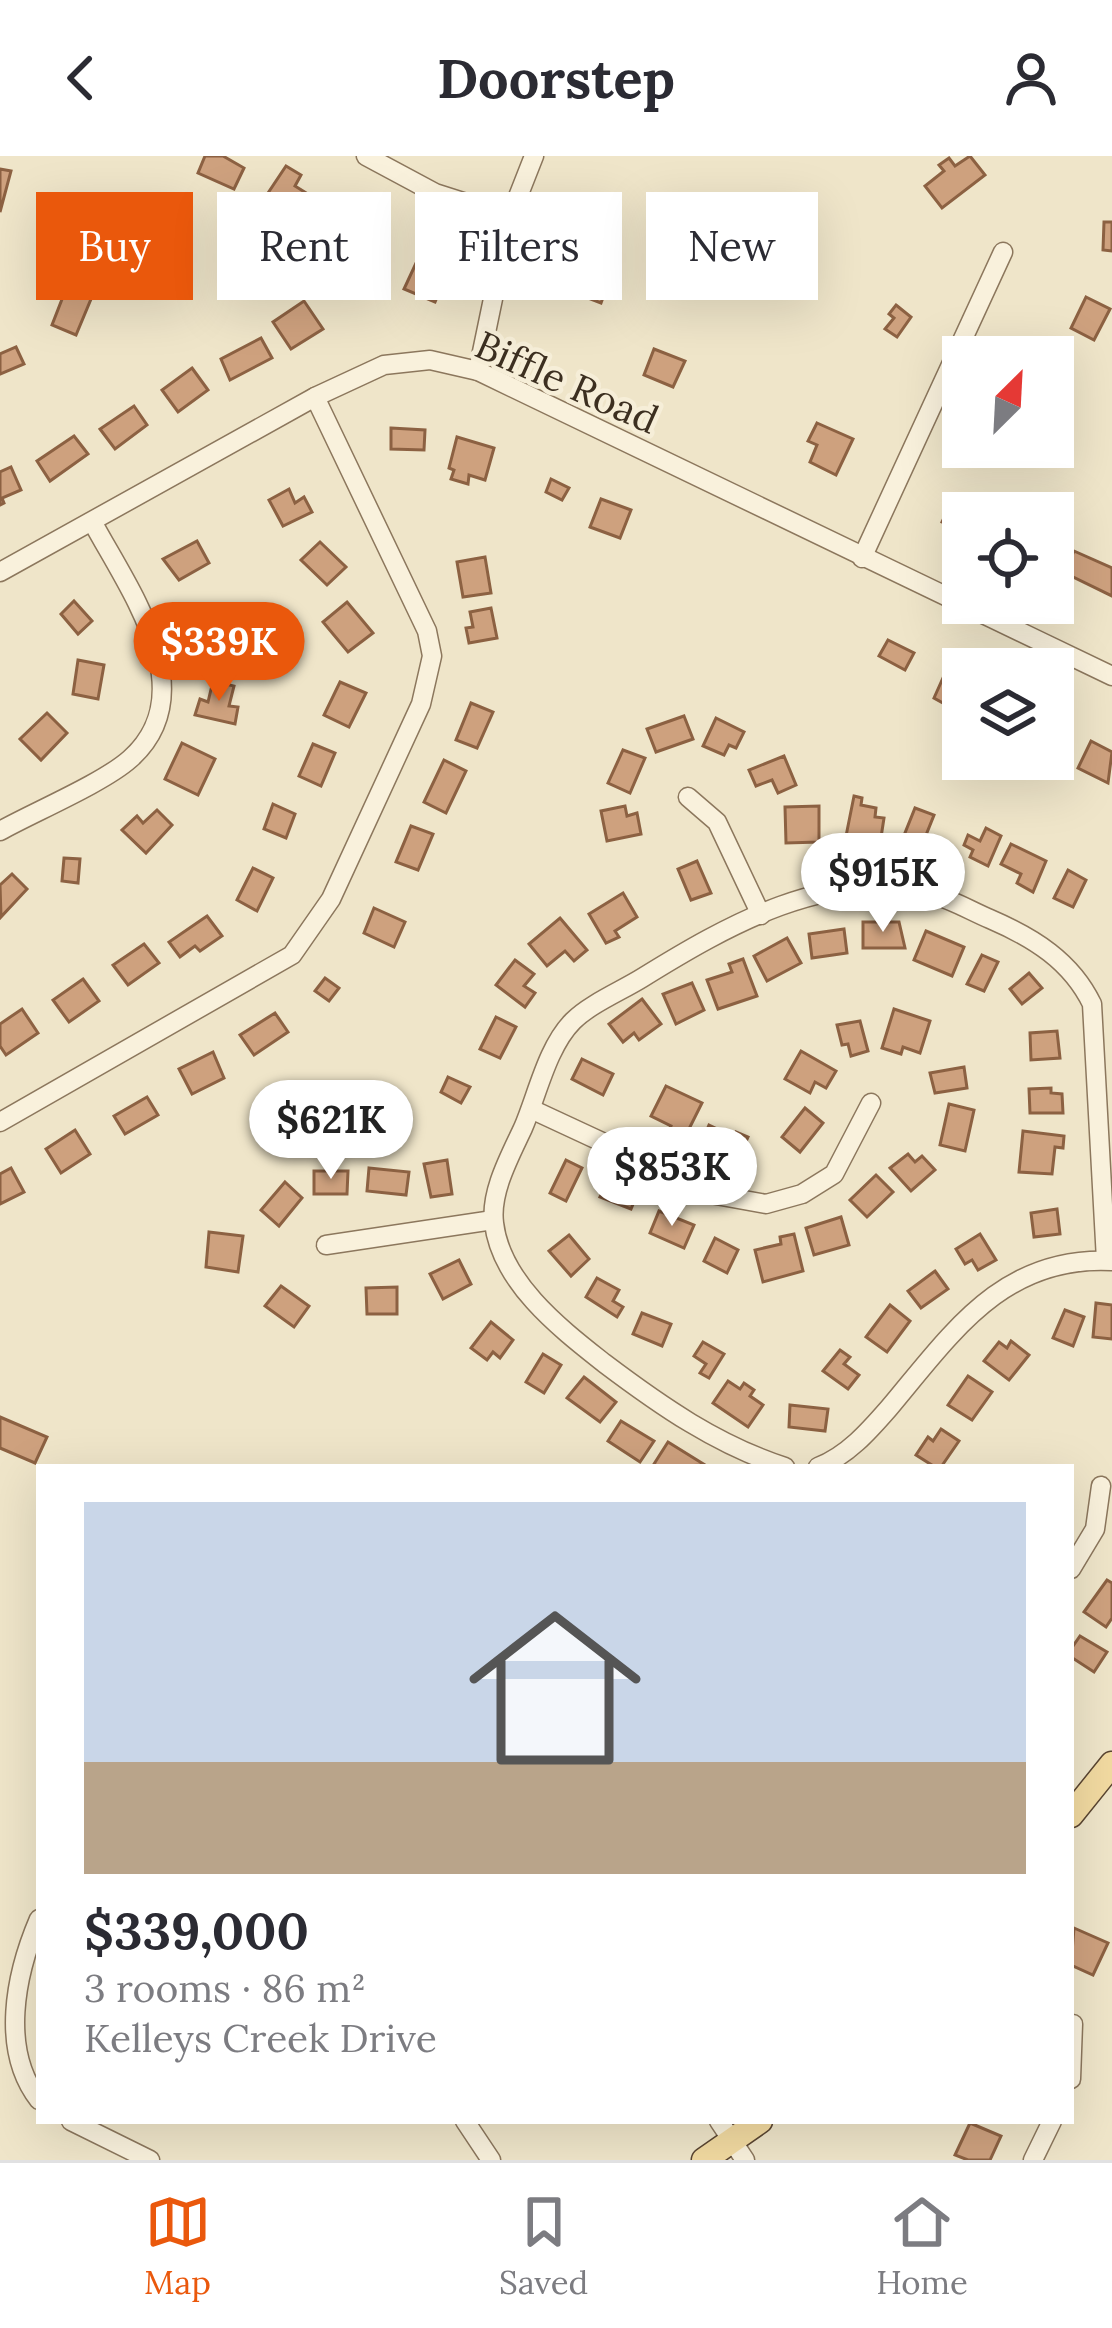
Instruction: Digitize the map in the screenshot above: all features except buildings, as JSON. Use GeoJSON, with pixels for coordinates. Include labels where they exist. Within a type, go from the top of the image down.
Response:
{"type":"FeatureCollection","features":[{"type":"Feature","properties":{"kind":"main road"},"geometry":{"type":"LineString","coordinates":[[1074,1811],[1112,1764]]}},
{"type":"Feature","properties":{"kind":"main road"},"geometry":{"type":"LineString","coordinates":[[704,2160],[732,2141]]}},
{"type":"Feature","properties":{"kind":"street"},"geometry":{"type":"LineString","coordinates":[[366,156],[434,192]]}},
{"type":"Feature","properties":{"kind":"street"},"geometry":{"type":"LineString","coordinates":[[520,192],[534,156]]}},
{"type":"Feature","properties":{"kind":"street"},"geometry":{"type":"LineString","coordinates":[[862,558],[1003,252]]}},
{"type":"Feature","properties":{"kind":"street"},"geometry":{"type":"LineString","coordinates":[[478,371],[493,300]]}},
{"type":"Feature","properties":{"kind":"street","name":"Biffle Road"},"geometry":{"type":"LineString","coordinates":[[0,572],[315,397],[384,365],[430,360],[478,371],[1112,676]]}},
{"type":"Feature","properties":{"kind":"street"},"geometry":{"type":"LineString","coordinates":[[0,1122],[292,956],[331,899],[421,704],[432,656],[427,631],[315,397]]}},
{"type":"Feature","properties":{"kind":"street"},"geometry":{"type":"LineString","coordinates":[[0,831],[128,761],[157,720],[162,671],[156,646],[93,524]]}},
{"type":"Feature","properties":{"kind":"street"},"geometry":{"type":"LineString","coordinates":[[688,797],[717,822],[760,915]]}},
{"type":"Feature","properties":{"kind":"street"},"geometry":{"type":"LineString","coordinates":[[775,1464],[685,1422],[564,1331],[530,1299],[498,1240],[493,1220],[502,1174],[558,1043],[573,1021],[689,949],[760,915],[818,893],[872,885],[932,894],[1000,923],[1056,955],[1102,1002],[1109,1261],[1065,1264],[1024,1274],[982,1302],[864,1436],[822,1464]]}},
{"type":"Feature","properties":{"kind":"street"},"geometry":{"type":"LineString","coordinates":[[531,1109],[716,1195],[766,1204],[802,1194],[834,1174],[872,1103]]}},
{"type":"Feature","properties":{"kind":"street"},"geometry":{"type":"LineString","coordinates":[[326,1245],[493,1220]]}},
{"type":"Feature","properties":{"kind":"street"},"geometry":{"type":"LineString","coordinates":[[1074,1564],[1095,1529],[1101,1486]]}},
{"type":"Feature","properties":{"kind":"street"},"geometry":{"type":"LineString","coordinates":[[36,1926],[20,1962],[7,2017],[8,2041],[17,2068],[36,2097]]}},
{"type":"Feature","properties":{"kind":"street"},"geometry":{"type":"LineString","coordinates":[[77,2124],[150,2160]]}},
{"type":"Feature","properties":{"kind":"street"},"geometry":{"type":"LineString","coordinates":[[467,2124],[491,2160]]}},
{"type":"Feature","properties":{"kind":"street"},"geometry":{"type":"LineString","coordinates":[[1034,2160],[1051,2124]]}}]}
